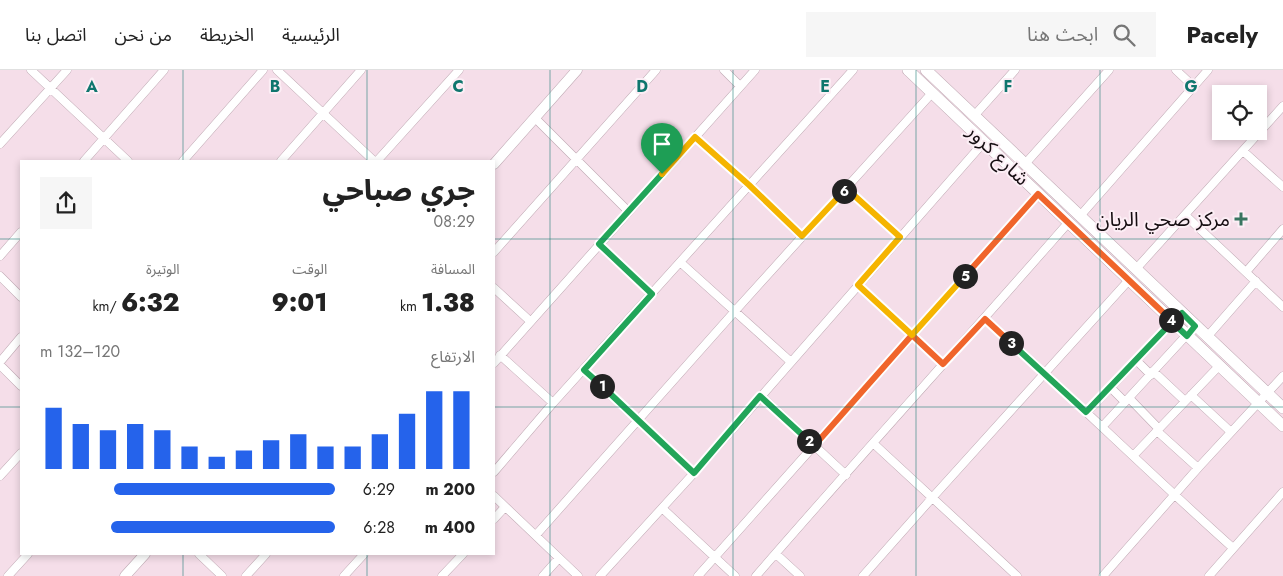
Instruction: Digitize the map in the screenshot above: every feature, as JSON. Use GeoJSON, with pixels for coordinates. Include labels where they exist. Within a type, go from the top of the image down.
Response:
{"type":"FeatureCollection","features":[{"type":"Feature","properties":{"kind":"main road","name":"شارع كرور"},"geometry":{"type":"LineString","coordinates":[[908,70],[1283,426]]}},
{"type":"Feature","properties":{"kind":"main road","name":"شارع كرور"},"geometry":{"type":"LineString","coordinates":[[926,70],[1283,408]]}},
{"type":"Feature","properties":{"kind":"street"},"geometry":{"type":"LineString","coordinates":[[31,70],[127,160]]}},
{"type":"Feature","properties":{"kind":"street"},"geometry":{"type":"LineString","coordinates":[[0,144],[67,70]]}},
{"type":"Feature","properties":{"kind":"street"},"geometry":{"type":"LineString","coordinates":[[85,160],[164,70]]}},
{"type":"Feature","properties":{"kind":"street"},"geometry":{"type":"LineString","coordinates":[[184,160],[263,70]]}},
{"type":"Feature","properties":{"kind":"street"},"geometry":{"type":"LineString","coordinates":[[277,70],[322,114],[375,160]]}},
{"type":"Feature","properties":{"kind":"street"},"geometry":{"type":"LineString","coordinates":[[282,160],[361,70]]}},
{"type":"Feature","properties":{"kind":"street"},"geometry":{"type":"LineString","coordinates":[[377,160],[459,70]]}},
{"type":"Feature","properties":{"kind":"street"},"geometry":{"type":"LineString","coordinates":[[495,163],[577,70]]}},
{"type":"Feature","properties":{"kind":"street"},"geometry":{"type":"LineString","coordinates":[[495,251],[656,70]]}},
{"type":"Feature","properties":{"kind":"street"},"geometry":{"type":"LineString","coordinates":[[724,70],[740,86]]}},
{"type":"Feature","properties":{"kind":"street"},"geometry":{"type":"LineString","coordinates":[[495,362],[755,70]]}},
{"type":"Feature","properties":{"kind":"street"},"geometry":{"type":"LineString","coordinates":[[495,471],[553,403],[853,70]]}},
{"type":"Feature","properties":{"kind":"street"},"geometry":{"type":"LineString","coordinates":[[974,116],[1015,70]]}},
{"type":"Feature","properties":{"kind":"street"},"geometry":{"type":"LineString","coordinates":[[1025,164],[1109,70]]}},
{"type":"Feature","properties":{"kind":"street"},"geometry":{"type":"LineString","coordinates":[[1176,70],[1193,86]]}},
{"type":"Feature","properties":{"kind":"street"},"geometry":{"type":"LineString","coordinates":[[1080,216],[1208,70]]}},
{"type":"Feature","properties":{"kind":"street"},"geometry":{"type":"LineString","coordinates":[[536,536],[802,236],[932,93]]}},
{"type":"Feature","properties":{"kind":"street"},"geometry":{"type":"LineString","coordinates":[[1136,269],[1283,106]]}},
{"type":"Feature","properties":{"kind":"street"},"geometry":{"type":"LineString","coordinates":[[535,118],[628,211]]}},
{"type":"Feature","properties":{"kind":"street"},"geometry":{"type":"LineString","coordinates":[[695,137],[802,236]]}},
{"type":"Feature","properties":{"kind":"street"},"geometry":{"type":"LineString","coordinates":[[600,576],[694,473],[984,142]]}},
{"type":"Feature","properties":{"kind":"street"},"geometry":{"type":"LineString","coordinates":[[1243,151],[1283,187]]}},
{"type":"Feature","properties":{"kind":"street"},"geometry":{"type":"LineString","coordinates":[[846,188],[900,237]]}},
{"type":"Feature","properties":{"kind":"street"},"geometry":{"type":"LineString","coordinates":[[698,576],[1038,194]]}},
{"type":"Feature","properties":{"kind":"street"},"geometry":{"type":"LineString","coordinates":[[1185,215],[1283,307]]}},
{"type":"Feature","properties":{"kind":"street"},"geometry":{"type":"LineString","coordinates":[[756,576],[1068,223]]}},
{"type":"Feature","properties":{"kind":"street"},"geometry":{"type":"LineString","coordinates":[[1246,272],[1283,229]]}},
{"type":"Feature","properties":{"kind":"street"},"geometry":{"type":"LineString","coordinates":[[0,256],[20,233]]}},
{"type":"Feature","properties":{"kind":"street"},"geometry":{"type":"LineString","coordinates":[[599,244],[652,294]]}},
{"type":"Feature","properties":{"kind":"street"},"geometry":{"type":"LineString","coordinates":[[680,262],[791,362]]}},
{"type":"Feature","properties":{"kind":"street"},"geometry":{"type":"LineString","coordinates":[[0,276],[20,296]]}},
{"type":"Feature","properties":{"kind":"street"},"geometry":{"type":"LineString","coordinates":[[865,575],[1129,280]]}},
{"type":"Feature","properties":{"kind":"street"},"geometry":{"type":"LineString","coordinates":[[1207,337],[1256,281]]}},
{"type":"Feature","properties":{"kind":"street"},"geometry":{"type":"LineString","coordinates":[[858,285],[943,364]]}},
{"type":"Feature","properties":{"kind":"street"},"geometry":{"type":"LineString","coordinates":[[495,289],[530,322]]}},
{"type":"Feature","properties":{"kind":"street"},"geometry":{"type":"LineString","coordinates":[[1086,412],[1182,313]]}},
{"type":"Feature","properties":{"kind":"street"},"geometry":{"type":"LineString","coordinates":[[985,319],[1233,548]]}},
{"type":"Feature","properties":{"kind":"street"},"geometry":{"type":"LineString","coordinates":[[1102,427],[1195,326]]}},
{"type":"Feature","properties":{"kind":"street"},"geometry":{"type":"LineString","coordinates":[[20,338],[0,364],[20,385]]}},
{"type":"Feature","properties":{"kind":"street"},"geometry":{"type":"LineString","coordinates":[[500,355],[553,403]]}},
{"type":"Feature","properties":{"kind":"street"},"geometry":{"type":"LineString","coordinates":[[1136,360],[1231,432]]}},
{"type":"Feature","properties":{"kind":"street"},"geometry":{"type":"LineString","coordinates":[[1133,456],[1219,366]]}},
{"type":"Feature","properties":{"kind":"street"},"geometry":{"type":"LineString","coordinates":[[584,370],[694,473]]}},
{"type":"Feature","properties":{"kind":"street"},"geometry":{"type":"LineString","coordinates":[[1103,576],[1198,468],[1283,376]]}},
{"type":"Feature","properties":{"kind":"street"},"geometry":{"type":"LineString","coordinates":[[1110,387],[1127,400],[1198,468]]}},
{"type":"Feature","properties":{"kind":"street"},"geometry":{"type":"LineString","coordinates":[[760,396],[846,475]]}},
{"type":"Feature","properties":{"kind":"street"},"geometry":{"type":"LineString","coordinates":[[874,443],[1017,576]]}},
{"type":"Feature","properties":{"kind":"street"},"geometry":{"type":"LineString","coordinates":[[0,476],[20,454]]}},
{"type":"Feature","properties":{"kind":"street"},"geometry":{"type":"LineString","coordinates":[[1209,576],[1283,492]]}},
{"type":"Feature","properties":{"kind":"street"},"geometry":{"type":"LineString","coordinates":[[495,497],[578,576]]}},
{"type":"Feature","properties":{"kind":"street"},"geometry":{"type":"LineString","coordinates":[[495,519],[505,507]]}},
{"type":"Feature","properties":{"kind":"street"},"geometry":{"type":"LineString","coordinates":[[662,508],[734,576]]}},
{"type":"Feature","properties":{"kind":"street"},"geometry":{"type":"LineString","coordinates":[[776,554],[800,576]]}},
{"type":"Feature","properties":{"kind":"street"},"geometry":{"type":"LineString","coordinates":[[8,576],[27,555]]}},
{"type":"Feature","properties":{"kind":"street"},"geometry":{"type":"LineString","coordinates":[[125,576],[144,555]]}},
{"type":"Feature","properties":{"kind":"street"},"geometry":{"type":"LineString","coordinates":[[200,555],[222,576]]}},
{"type":"Feature","properties":{"kind":"street"},"geometry":{"type":"LineString","coordinates":[[246,576],[265,555]]}},
{"type":"Feature","properties":{"kind":"street"},"geometry":{"type":"LineString","coordinates":[[344,576],[363,555]]}},
{"type":"Feature","properties":{"kind":"street"},"geometry":{"type":"LineString","coordinates":[[442,576],[462,555]]}},
{"type":"Feature","properties":{"kind":"street"},"geometry":{"type":"LineString","coordinates":[[543,576],[559,558]]}},
{"type":"Feature","properties":{"kind":"place","name":"مركز صحي الريان"},"geometry":{"type":"Point","coordinates":[1241,219]}},
{"type":"Feature","properties":{"kind":"route"},"geometry":{"type":"LineString","coordinates":[[662,174],[599,244],[652,294],[584,370],[694,473],[760,396],[814,446],[912,335],[943,364],[985,319],[1086,412],[1172,322],[1187,336],[1195,326],[1182,313],[1172,322],[1038,194],[912,335],[858,285],[900,237],[846,188],[802,236],[695,137],[662,174]]}}]}
